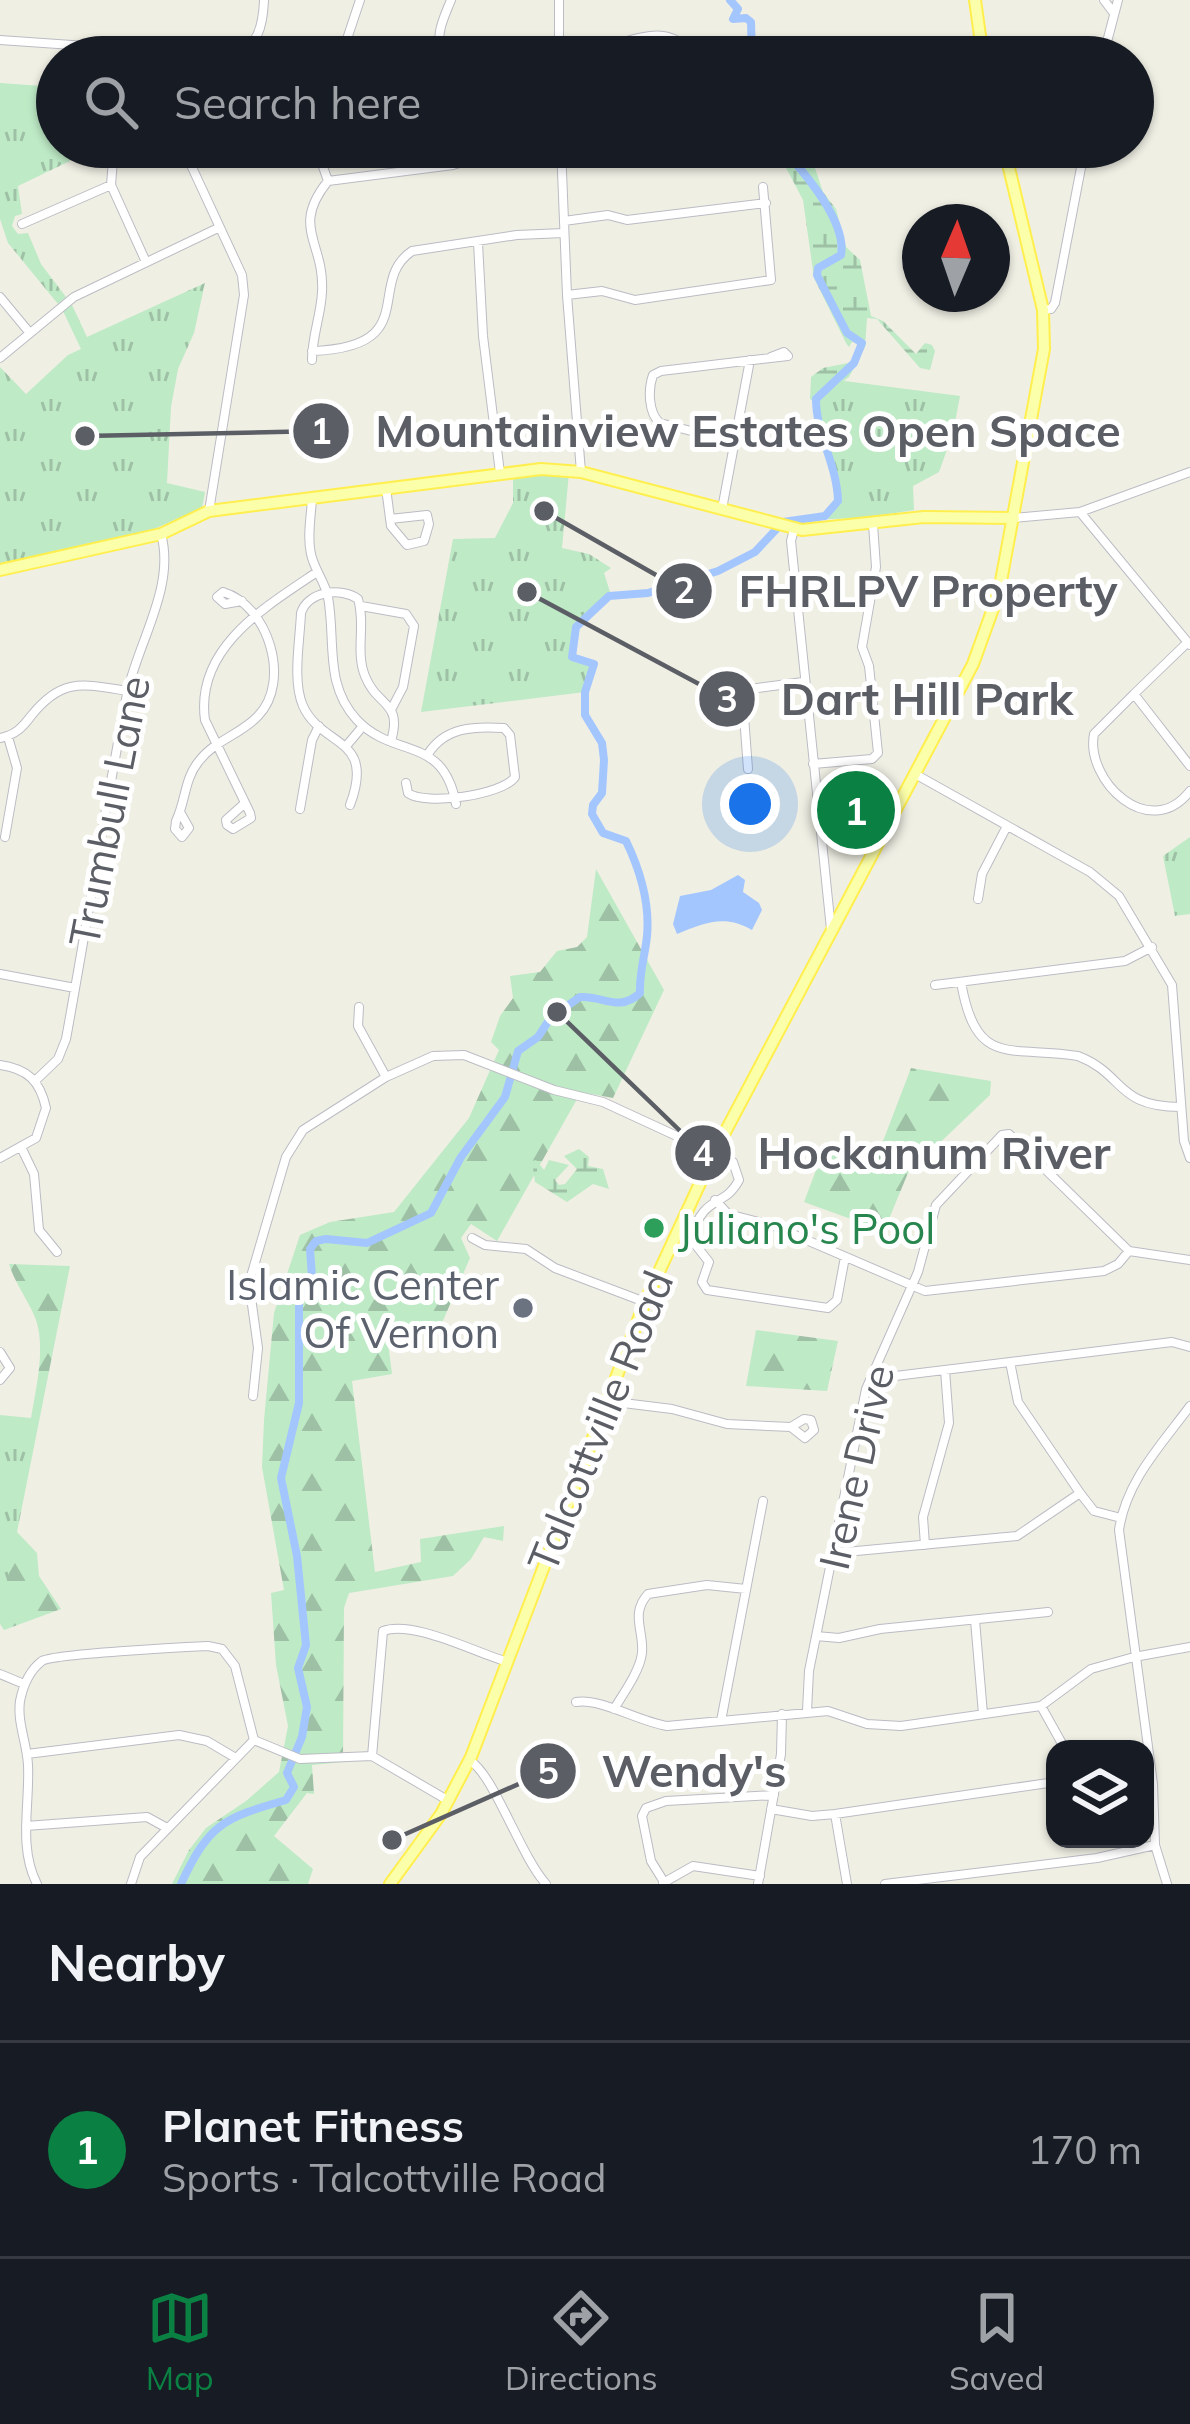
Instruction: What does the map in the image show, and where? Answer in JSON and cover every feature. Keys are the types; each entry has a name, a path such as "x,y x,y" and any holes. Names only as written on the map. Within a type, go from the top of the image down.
{"main road":[{"path":"975,0 980,36"},
{"name":"Talcottville Road","path":"390,1884 449,1801 470,1761 645,1302 714,1153 974,661 999,592 1042,365 1043,310 1009,168"},
{"path":"0,570 160,534 209,512 541,469 580,472 784,527 924,517 1014,518"}],"street":[{"path":"257,36 264,0"},
{"path":"348,36 360,0"},
{"path":"439,36 451,0"},
{"path":"559,0 559,36"},
{"path":"1104,0 1113,12"},
{"path":"1108,36 1118,0"},
{"path":"0,40 36,44"},
{"path":"112,168 111,185 146,262"},
{"path":"192,168 242,275 244,295 209,512"},
{"path":"323,168 328,181"},
{"path":"430,168 328,181 316,197 309,215 322,278 312,355 351,346 373,334 386,315 395,272 406,255 517,235 564,233"},
{"path":"562,168 580,472"},
{"path":"1043,310 1051,309 1055,302 1081,168"},
{"path":"22,224 111,185"},
{"path":"567,295 602,291 635,299 771,280 763,187"},
{"path":"564,221 608,215 627,220 766,203"},
{"path":"0,358 74,297 218,228"},
{"path":"478,243 483,336 500,473"},
{"path":"0,297 29,332"},
{"path":"734,442 660,423 654,418 650,383 661,371 772,357"},
{"path":"722,511 750,360"},
{"path":"1014,518 1080,512 1190,472"},
{"path":"386,488 390,519 392,532 411,547 424,542 427,515 390,519"},
{"path":"312,499 310,545 328,594 336,685 363,726 428,754 450,780 456,801"},
{"path":"1080,512 1189,644 1094,734 1093,751 1122,801 1137,809 1175,806 1190,791"},
{"path":"813,764 872,759 878,753 869,666 862,647 876,567 873,524"},
{"path":"784,527 791,541 831,931"},
{"name":"Trumbull Lane","path":"36,1080 63,1051 128,692 148,634 164,560 160,534"},
{"path":"245,803 215,743 203,704 207,677 233,635 317,572"},
{"path":"350,805 355,769 347,745 319,726 300,700 304,603 349,592 361,606 360,653 366,679 396,719 391,741"},
{"path":"180,812 188,777 215,743 258,716 270,691 269,640 242,601"},
{"path":"361,606 388,608 412,620 403,687 392,708"},
{"path":"748,769 742,690 803,682"},
{"path":"4,837 17,768 4,737 64,687 86,685 128,692"},
{"path":"1134,694 1190,766"},
{"path":"300,808 311,740 319,726"},
{"path":"347,745 363,726"},
{"path":"406,783 414,799 456,801 512,784 515,777 510,735 504,728 448,733 439,737 428,754"},
{"path":"916,774 1107,882 1168,974 1190,1159"},
{"path":"978,899 982,874 1007,826"},
{"path":"935,985 1125,961 1152,947"},
{"path":"0,974 75,988"},
{"path":"961,982 975,1030 995,1047 1078,1056 1138,1102 1181,1107"},
{"path":"358,1007 358,1026 386,1077"},
{"path":"253,1396 258,1348 249,1283 286,1157 303,1130 386,1077 433,1056 479,1058 554,1090 604,1102 733,1162 739,1180 698,1218 691,1239 709,1262 702,1282 707,1290 828,1308 837,1300 844,1257"},
{"path":"0,1065 25,1071 36,1080 46,1108 43,1125 22,1149 0,1158"},
{"name":"Irene Drive","path":"807,1711 809,1670 864,1398 911,1286 936,1205 1005,1133 1129,1251"},
{"path":"22,1149 34,1174 39,1230 57,1252"},
{"path":"715,1199 728,1214 774,1226 911,1286 937,1292 1104,1271 1129,1251 1190,1260"},
{"path":"472,1238 485,1245 526,1250 555,1268 645,1302"},
{"path":"873,1374 879,1378 1172,1342 1190,1347"},
{"path":"0,1352 10,1367 0,1380"},
{"path":"1010,1362 1018,1402 1080,1493 1094,1511 1121,1518"},
{"path":"925,1545 922,1517 949,1423 945,1370"},
{"path":"606,1400 672,1409 727,1424 791,1427"},
{"path":"1167,1884 1155,1845 1153,1784 1134,1657 1121,1518 1137,1478 1190,1406"},
{"path":"835,1553 1017,1536 1080,1493"},
{"path":"721,1720 764,1501"},
{"path":"614,1709 642,1652 637,1617 648,1594 707,1585 746,1588"},
{"path":"816,1636 839,1638 1048,1612"},
{"path":"975,1619 983,1714"},
{"path":"372,1756 383,1631 422,1633 506,1661"},
{"path":"576,1702 590,1700 643,1722 667,1726 828,1711 886,1726 1040,1706 1091,1669 1190,1647"},
{"path":"37,1884 28,1859 27,1754 19,1714 24,1684 40,1662 54,1655 222,1649 235,1666 254,1740"},
{"path":"0,1674 24,1684"},
{"path":"1040,1706 1060,1740"},
{"path":"773,1795 666,1801 646,1808 642,1816 651,1861 663,1883 694,1866 759,1880 781,1754 782,1714"},
{"path":"27,1754 178,1735 207,1741 234,1757"},
{"path":"254,1740 308,1760 372,1756 449,1801"},
{"path":"131,1884 140,1857 254,1740"},
{"path":"470,1761 485,1773 519,1846 546,1884"},
{"path":"771,1809 812,1816 835,1814 1046,1783"},
{"path":"835,1814 847,1884"},
{"path":"26,1826 136,1816 167,1828"},
{"path":"885,1884 1097,1858 1155,1845"}],"green space":[{"path":"0,83 36,86 36,168 55,168 18,186 22,214 15,216 12,226 18,234 28,233 41,264 66,297 58,304 8,243 0,219"},
{"path":"786,168 815,168 823,192 836,209 846,247 860,260 871,316 883,321 916,354 925,343 932,345 930,370 920,368 877,319 867,318 865,347 849,377 815,402 810,399 811,377 823,368 853,362 860,348 858,343 849,347 846,343 814,278 803,200"},
{"path":"205,283 194,333 178,369 167,483 205,492 202,508 154,529 0,564 0,367 26,394 81,349 63,311 72,305 87,337"},
{"path":"837,380 960,396 939,472 913,486 914,510 798,520 825,516 838,501 816,402"},
{"path":"569,473 562,548 589,554 611,568 604,573 611,595 575,630 572,658 595,665 585,692 421,712 453,539 495,538 513,503 513,476"},
{"path":"1190,837 1190,914 1175,916 1163,856"},
{"path":"596,869 664,990 613,1098 581,1092 497,1241 471,1224 461,1238 470,1258 442,1323 386,1327 392,1374 352,1381 375,1572 421,1562 420,1539 504,1526 503,1541 484,1537 453,1576 349,1593 344,1608 343,1762 312,1765 314,1794 307,1793 274,1836 313,1869 308,1884 172,1884 206,1828 279,1772 288,1726 276,1665 271,1593 284,1590 262,1467 274,1313 300,1235 330,1222 394,1212 469,1118 499,1050 491,1042 513,998 510,976 540,972 557,951 577,947 587,937"},
{"path":"911,1068 991,1081 990,1095 908,1173 884,1231 804,1202 827,1141 880,1149"},
{"path":"579,1149 589,1157 588,1166 603,1169 609,1189 593,1184 567,1202 535,1182 532,1161 544,1170 549,1160 569,1165 555,1180 565,1184 577,1169 564,1156"},
{"path":"9,1264 70,1266 17,1532 37,1553 39,1576 61,1609 4,1630 0,1624 0,1415 31,1418 40,1352 34,1315"},
{"path":"756,1330 838,1341 827,1391 746,1386"},
{"path":"0,1428 33,1444 0,1619"}],"water":[{"path":"738,875 745,880 743,892 762,910 752,930 723,921 677,934 673,924 680,896 711,890"}],"waterway":[{"path":"730,0 738,9 733,19 751,22 751,36"},
{"path":"181,1884 200,1848 220,1826 286,1800 294,1787 287,1773 302,1737 307,1707 298,1668 306,1645 297,1556 281,1478 299,1403 299,1301 312,1277 310,1249 316,1241 326,1239 367,1243 431,1213 461,1157 505,1097 518,1051 538,1037 551,1017 580,997 618,1003 640,993 648,924 645,899 626,841 603,833 592,814 602,793 604,760 602,743 585,715 585,692 594,664 572,657 576,627 609,596 648,593 718,571 755,552 783,522 825,516 838,501 816,399 854,363 862,343 847,333 817,275 818,268 841,255 841,242 831,212 799,168"}],"place":[{"name":"Mountainview Estates Open Space","path":"85,436"},
{"name":"FHRLPV Property","path":"544,511"},
{"name":"Dart Hill Park","path":"527,592"},
{"name":"Planet Fitness","path":"856,810"},
{"name":"Hockanum River","path":"557,1012"},
{"name":"Juliano's Pool","path":"654,1228"},
{"name":"Islamic Center Of Vernon","path":"523,1308"},
{"name":"Wendy's","path":"392,1840"}]}
